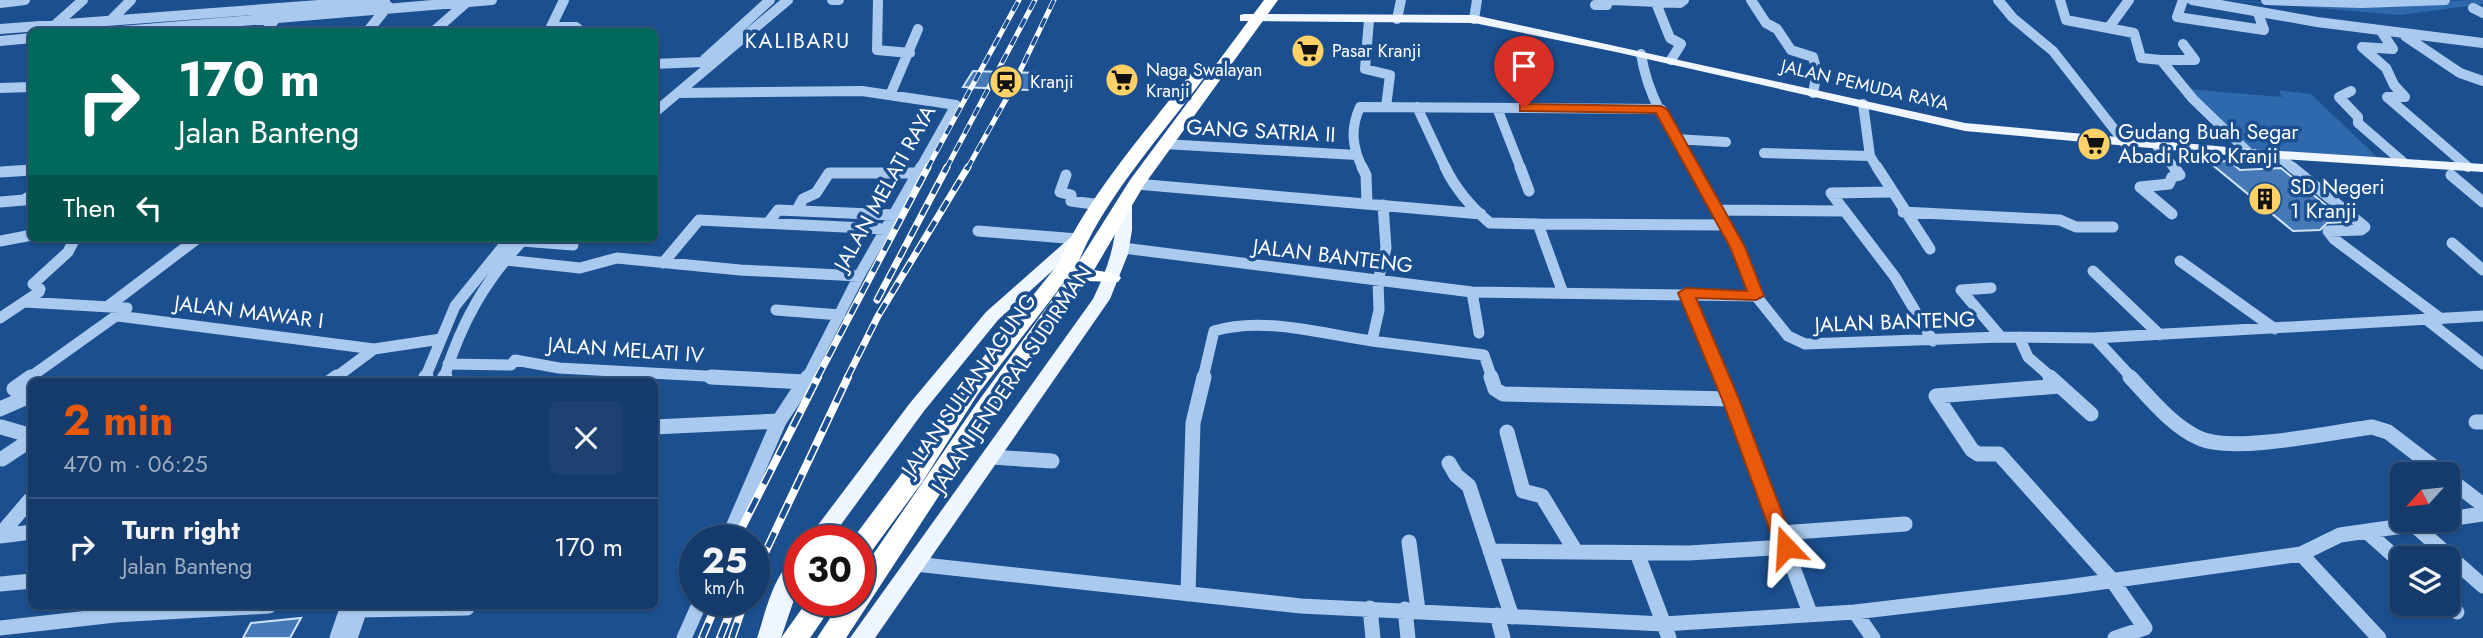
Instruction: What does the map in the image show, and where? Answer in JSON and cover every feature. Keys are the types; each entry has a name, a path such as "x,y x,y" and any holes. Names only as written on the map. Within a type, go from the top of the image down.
{"highway":[{"name":"JALAN JENDERAL SUDIRMAN","path":"1124,205 1250,18 1257,0"},
{"name":"JALAN JENDERAL SUDIRMAN","path":"1075,269 1078,239 1101,205 1250,18 1270,0"},
{"name":"JALAN SULTAN AGUNG","path":"875,527 977,399 1124,205"},
{"path":"1075,269 1111,278"},
{"name":"JALAN SULTAN AGUNG","path":"875,570 977,399"},
{"path":"779,635 803,616"},
{"name":"JALAN SULTAN AGUNG","path":"831,638 846,616"}],"main road":[{"name":"JALAN PEMUDA RAYA","path":"1250,18 1474,19 1671,60 1965,127 2157,146 2476,168"},
{"name":"JALAN JENDERAL SUDIRMAN","path":"865,635 1101,299 1123,248 1126,228 1124,205"},
{"name":"JALAN JENDERAL SUDIRMAN","path":"829,525 953,362 992,316 1078,239"},
{"path":"779,635 784,594"}],"street":[{"path":"0,3 25,0"},
{"path":"55,25 83,0"},
{"path":"110,21 131,0"},
{"path":"188,28 212,0"},
{"path":"0,29 201,13 492,0"},
{"path":"564,0 551,27 577,28"},
{"path":"832,0 839,0"},
{"path":"878,0 877,50 910,53"},
{"path":"1397,19 1401,0"},
{"path":"1474,19 1477,0"},
{"path":"1595,5 1607,5 1610,0 1682,2"},
{"path":"1751,0 1766,23 1777,29 1791,50 1807,53 1812,58 1818,74 1813,93"},
{"path":"1998,0 2013,18 2053,51 2125,143"},
{"path":"2060,0 2066,20 2110,26 2134,33 2141,58 2195,60 2183,44"},
{"path":"2110,26 2129,0"},
{"path":"2183,0 2177,17 2201,23 2264,30 2258,13"},
{"path":"2192,0 2258,13 2483,43"},
{"path":"2266,0 2443,0"},
{"path":"437,28 467,1"},
{"path":"658,110 757,19 769,1 785,2"},
{"path":"658,99 757,19 785,2"},
{"path":"188,28 389,3"},
{"path":"370,28 389,3"},
{"path":"1656,3 1670,38 1681,44 1671,60"},
{"path":"2478,7 2483,13"},
{"path":"268,28 277,17"},
{"path":"1369,20 1365,69 1390,75 1386,107"},
{"path":"891,93 918,29"},
{"path":"2381,31 2393,49 2362,47 2386,68 2394,85 2405,97 2387,97 2476,168"},
{"path":"2402,34 2460,73 2483,81"},
{"path":"0,41 28,38"},
{"path":"1641,54 1642,76 1738,247 1756,296"},
{"path":"2161,60 2193,99 2249,153"},
{"path":"658,64 702,62"},
{"path":"0,88 28,87"},
{"name":"JALAN MELATI RAYA","path":"678,93 852,91 891,93 956,105 859,276 805,382 779,421 734,525"},
{"path":"2350,91 2339,97 2358,117 2358,123 2403,162"},
{"path":"1863,104 1870,156 1890,192 1930,249"},
{"path":"1417,107 1456,191 1472,198 1481,215 1490,223 1725,225"},
{"path":"1367,204 1366,175 1356,155 1352,125 1359,108 1661,109"},
{"path":"1497,108 1529,191"},
{"path":"1675,139 1726,142"},
{"name":"GANG SATRIA II","path":"1164,144 1261,152 1356,155"},
{"path":"2157,146 2180,175 2172,177 2169,184 2140,187 2172,214"},
{"path":"1764,153 1870,156"},
{"path":"2276,155 2365,227 2361,230 2328,231 2334,239 2441,318"},
{"path":"0,172 28,170"},
{"path":"797,210 803,199 816,193 829,173 918,173"},
{"path":"1066,175 1060,191 1071,195 1071,201 1101,205"},
{"path":"2451,175 2483,202"},
{"path":"1136,184 1481,215"},
{"path":"1890,192 1832,192 1895,277 1933,341"},
{"path":"0,202 28,198"},
{"path":"1372,341 1379,310 1378,281 1386,248 1383,205"},
{"path":"1717,210 1844,211"},
{"path":"768,223 774,211 894,215"},
{"path":"1903,212 2060,220 2077,227 2113,227"},
{"path":"663,263 696,221 885,229"},
{"path":"1538,225 1563,293"},
{"path":"978,231 1078,239"},
{"path":"0,241 28,236"},
{"path":"1,316 39,292 40,289 33,284 68,252 73,242"},
{"path":"107,307 193,242"},
{"path":"426,378 455,306 516,242"},
{"path":"444,378 458,331 473,299 517,242"},
{"path":"546,242 573,245"},
{"path":"2452,243 2483,270"},
{"name":"JALAN BANTENG","path":"1123,248 1472,292 1756,296 1788,336 1805,344 2001,337 2095,338 2483,316"},
{"path":"505,260 576,268 617,258 859,276"},
{"path":"2180,261 2275,328"},
{"path":"2093,271 2160,335"},
{"path":"1991,288 1961,290 2001,337"},
{"path":"1472,292 1479,334"},
{"path":"1686,293 1731,399 1810,613"},
{"path":"25,302 127,308 31,378"},
{"path":"776,310 840,315"},
{"name":"JALAN MAWAR I","path":"118,316 374,349"},
{"path":"2427,320 2483,364"},
{"path":"1188,594 1193,423 1213,331 1223,327 1248,327 1485,356 1495,389 1503,394 1731,399"},
{"path":"2019,337 2028,357 2091,414"},
{"path":"2095,338 2163,409 2199,439 2241,442 2372,427 2388,432 2427,462"},
{"path":"335,378 374,349 441,339"},
{"name":"JALAN MELATI IV","path":"448,364 511,365 514,360 559,368 805,382"},
{"path":"28,380 15,389 28,394"},
{"path":"2060,386 1936,396 1972,450 1978,454 1999,454 2112,580 2145,628 2115,638"},
{"path":"0,409 28,397"},
{"path":"658,427 779,421"},
{"path":"1,427 28,437"},
{"path":"1507,432 1523,491 1542,496 1576,552"},
{"path":"2,458 28,441"},
{"path":"991,457 1052,461"},
{"path":"1449,463 1456,475 1469,486 1490,551 1504,616 1503,638"},
{"path":"2460,487 2483,505"},
{"path":"28,502 7,519 0,536 28,532"},
{"path":"2460,517 2483,514"},
{"path":"1490,551 1637,553 1783,540 1905,524"},
{"path":"915,564 1301,606 1504,616 1666,631 1810,613 1855,612 2301,554 2340,535 2390,528"},
{"path":"2367,532 2390,552"},
{"path":"2423,532 2483,586"},
{"path":"1408,638 1411,610 1409,542"},
{"path":"1637,553 1666,631"},
{"path":"2301,554 2379,638"},
{"path":"0,583 28,581"},
{"path":"1370,608 1373,638"},
{"path":"0,628 115,615 218,609"},
{"path":"337,638 355,609"},
{"path":"350,638 356,609"},
{"path":"1855,612 1873,638"},
{"path":"684,638 694,616"}],"shaded area":[{"path":"2226,0 2297,4 2483,0 2483,4 2400,15"},
{"path":"2188,89 2282,97 2279,90 2311,94 2379,159 2250,151"}],"building":[{"path":"973,71 1036,73 1029,90 963,87"},
{"path":"2229,161 2240,170 2281,168 2346,222 2327,223 2320,230 2293,231 2209,162"},
{"path":"301,618 290,638 243,638 251,623"}],"railway":[{"path":"927,169 1019,0"},
{"path":"946,169 1035,0"},
{"path":"967,169 1009,94 1054,0"},
{"path":"817,378 928,167"},
{"path":"877,300 947,167"},
{"path":"847,378 878,316 968,167"},
{"path":"743,525 818,377"},
{"path":"770,542 848,377"},
{"path":"702,638 711,616"},
{"path":"720,638 729,616"},
{"path":"732,638 740,616"}],"place":[{"name":"Pasar Kranji","path":"1308,51"},
{"name":"Naga Swalayan Kranji","path":"1122,80"},
{"name":"Kranji","path":"1006,82"},
{"name":"Gudang Buah Segar Abadi Ruko Kranji","path":"2094,144"},
{"name":"SD Negeri 1 Kranji","path":"2265,199"}],"district":[{"name":"KALIBARU","path":"798,41"}],"route":[{"path":"1524,108 1661,109 1685,157 1712,197 1738,247 1756,296 1686,293 1731,399 1786,547"}]}
